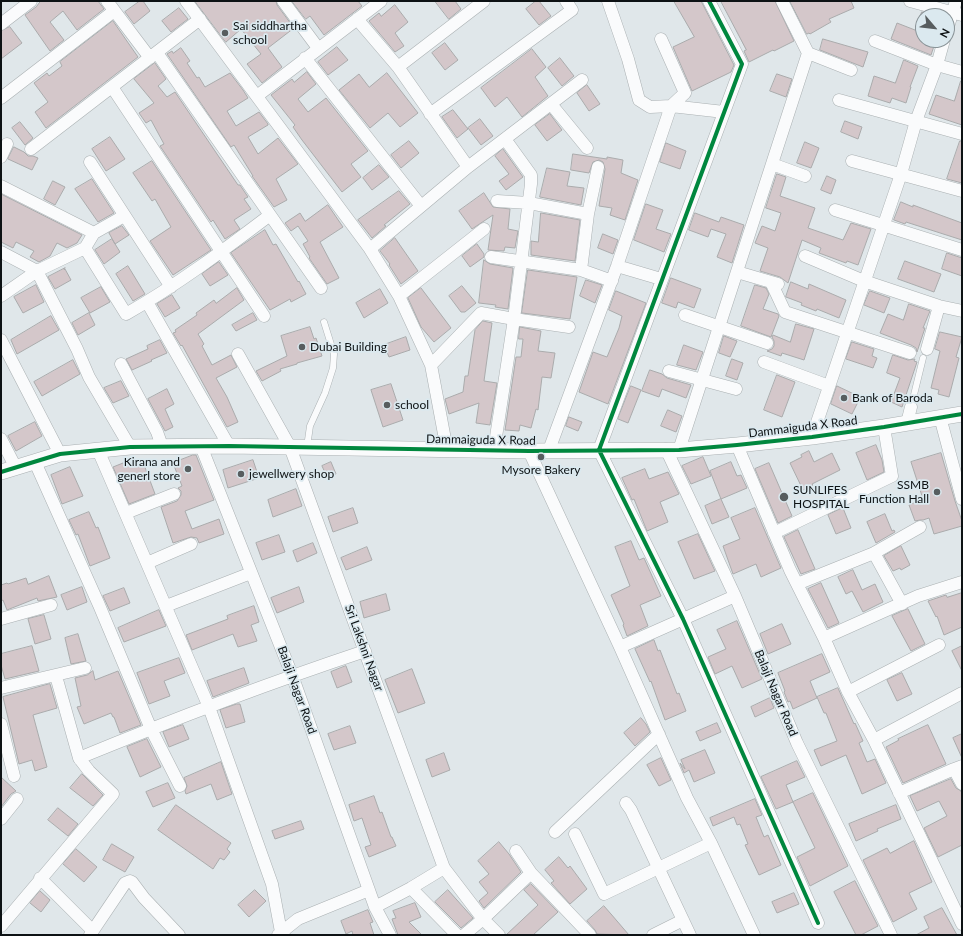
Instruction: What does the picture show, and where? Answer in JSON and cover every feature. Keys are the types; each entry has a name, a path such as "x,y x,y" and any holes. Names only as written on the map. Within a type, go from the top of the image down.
{"street":[{"path":"1,24 31,1"},
{"path":"107,1 114,11 154,55 321,288"},
{"path":"186,1 370,249 399,296 430,365 447,450"},
{"path":"283,1 318,48"},
{"path":"257,96 357,19 365,6 381,1"},
{"path":"398,67 484,1"},
{"path":"430,114 572,10 566,1"},
{"path":"608,1 628,59 639,100 650,107 670,106 724,112"},
{"path":"709,1 742,64 661,279 599,450 683,620 818,923"},
{"path":"782,1 808,53 851,70"},
{"path":"910,1 957,9"},
{"path":"1,98 114,11"},
{"path":"357,19 398,67 468,167"},
{"path":"31,150 200,20"},
{"path":"550,450 612,281 670,106 685,93 661,39"},
{"path":"875,41 937,65 962,72"},
{"path":"812,437 901,174 916,121 942,48"},
{"path":"673,449 702,380 808,53"},
{"path":"305,58 421,206"},
{"path":"370,249 468,167 582,80"},
{"path":"112,87 264,316"},
{"path":"839,100 962,134"},
{"path":"551,104 587,148"},
{"path":"494,450 514,319 531,184 530,175 504,139"},
{"path":"1,157 7,144"},
{"path":"852,161 962,191"},
{"path":"90,162 171,287"},
{"path":"772,164 805,176"},
{"path":"581,270 588,214 598,167"},
{"path":"1,186 94,233"},
{"path":"497,201 529,203 588,214"},
{"path":"835,210 962,250"},
{"path":"1,296 37,272 86,248 94,233 124,216"},
{"path":"86,248 126,314 171,287 270,216"},
{"path":"399,296 484,229"},
{"path":"1,252 37,272 89,377 130,447"},
{"path":"805,256 864,281 939,306 962,311"},
{"path":"491,257 581,270 612,281"},
{"path":"617,266 661,279"},
{"path":"737,272 775,283 785,312 847,331 910,353"},
{"path":"147,302 229,446"},
{"path":"925,353 939,306"},
{"path":"430,365 481,313 569,327"},
{"path":"685,315 767,343"},
{"path":"1,340 60,454"},
{"name":"Sri Lakshni Nagar","path":"238,354 290,447 444,868 483,919 499,935"},
{"path":"764,362 829,386"},
{"path":"121,364 157,432 162,446"},
{"path":"669,371 736,389"},
{"path":"907,423 911,407"},
{"name":"Dammaiguda X Road","path":"1,472 60,454 130,447 229,446 530,451 673,449 737,445 812,437 962,414"},
{"path":"940,417 962,499"},
{"path":"774,534 892,476 884,427"},
{"path":"1,439 16,468"},
{"path":"737,445 774,534 797,584 824,638 848,692 874,740 962,924"},
{"name":"Balaji Nagar Road","path":"201,446 292,675 375,907 390,935"},
{"name":"Balaji Nagar Road","path":"673,449 797,742 891,935"},
{"path":"98,450 209,707 272,884 281,934"},
{"path":"530,451 620,647 687,798 711,843 754,935"},
{"path":"35,462 99,605 151,729 180,786"},
{"path":"126,514 174,494"},
{"path":"797,584 874,553 920,528"},
{"path":"147,563 191,544"},
{"path":"874,553 902,604"},
{"path":"166,606 251,573"},
{"path":"824,638 918,596 962,582"},
{"path":"620,647 735,596"},
{"path":"1,619 50,605"},
{"path":"848,692 939,645"},
{"path":"79,758 292,675 365,651"},
{"path":"1,688 85,668"},
{"path":"1,926 40,878 113,794 89,771 79,758 56,676"},
{"path":"874,740 962,693"},
{"path":"1,724 14,776"},
{"path":"555,832 659,734"},
{"path":"899,793 958,768 962,784"},
{"path":"1,819 17,799"},
{"path":"626,803 631,810 690,935"},
{"path":"575,834 604,894 711,843"},
{"path":"516,851 531,873 590,935"},
{"path":"375,907 444,868"},
{"path":"464,935 531,873"},
{"path":"40,878 91,933 125,882 130,881 179,935"},
{"path":"411,888 457,935"},
{"path":"281,934 298,919 369,890"},
{"path":"653,935 683,920"}],"lane":[{"path":"307,447 310,426 325,393 333,368 334,354 324,322"},
{"path":"911,407 925,353"}],"building":[{"path":"41,1 98,1 104,9 77,30 63,11 50,22 64,40 50,51 25,15 36,7"},
{"path":"140,1 143,1 150,11 134,24 125,12"},
{"path":"195,1 276,1 277,5 294,28 268,48 282,67 262,83 247,64 261,54 241,29 226,42"},
{"path":"292,1 358,1 362,6 324,35 310,16 306,19"},
{"path":"435,1 455,1 461,9 449,19"},
{"path":"536,1 539,1 551,16 539,25 526,9"},
{"path":"674,1 701,1 734,65 731,72 692,91 673,47 694,37"},
{"path":"721,1 775,1 794,41 749,62 744,51 746,50"},
{"path":"790,1 851,1 854,8 829,19 831,22 810,34 807,34"},
{"path":"395,5 408,22 395,33 404,46 395,52 369,21 379,13 381,16"},
{"path":"179,8 188,19 171,32 162,21"},
{"path":"113,21 138,57 46,128 35,112 48,102 34,83 47,73 49,76 62,66 60,62"},
{"path":"897,23 915,30 915,48 933,48 931,55 891,39"},
{"path":"10,27 22,43 1,59 1,31"},
{"path":"823,39 868,52 863,67 820,50"},
{"path":"445,43 458,60 445,70 432,53"},
{"path":"337,47 348,60 328,75 318,62"},
{"path":"181,48 190,61 187,63 205,87 230,73 243,90 248,98 227,111 236,126 259,112 268,124 248,137 258,154 278,138 298,164 276,179 287,200 274,207 252,176 234,145 231,147 167,54 172,51 173,53"},
{"path":"532,49 546,67 535,77 548,96 522,117 507,97 495,107 481,88"},
{"path":"560,58 574,76 562,86 548,68"},
{"path":"904,60 918,66 906,103 892,98 890,103 868,96 874,76 895,83"},
{"path":"155,63 166,79 158,86 167,97 175,92 238,185 240,185 248,197 244,199 251,209 234,220 240,229 225,239 213,220 211,222 160,146 164,144 151,120 146,123 139,113 154,103 134,79"},
{"path":"307,72 316,84 298,99 308,112 326,98 368,151 351,164 361,177 342,192 302,140 293,127 295,125 271,95 292,79 294,82"},
{"path":"387,73 418,113 400,127 388,113 370,128 339,90 359,74 369,87"},
{"path":"777,74 792,79 786,97 770,91"},
{"path":"961,81 962,125 929,114 936,95 954,101"},
{"path":"587,85 600,104 589,111 577,93"},
{"path":"453,110 468,129 457,138 442,117"},
{"path":"550,114 562,130 547,141 535,125"},
{"path":"480,119 493,136 481,145 468,128"},
{"path":"845,121 862,127 858,139 841,132"},
{"path":"20,122 33,138 25,145 12,128"},
{"path":"110,137 125,159 106,171 92,149"},
{"path":"409,141 419,153 401,168 391,155"},
{"path":"960,141 962,141 962,183 947,179"},
{"path":"805,142 819,148 811,168 797,163"},
{"path":"666,143 686,151 680,169 660,162"},
{"path":"14,147 24,152 28,156 38,158 32,170 8,159"},
{"path":"503,149 523,177 506,190 499,181 509,174 495,156"},
{"path":"573,154 623,160 621,173 638,180 625,220 610,215 612,208 599,206 605,169 603,162 599,160 593,162 589,173 571,170"},
{"path":"152,161 211,250 173,275 150,241 171,227 155,199 152,201 133,173"},
{"path":"379,165 389,177 372,190 363,178"},
{"path":"547,168 570,172 567,186 584,188 581,205 540,197"},
{"path":"777,174 786,177 780,196 815,208 808,228 843,240 851,223 871,229 858,265 847,261 846,263 819,253 821,248 802,240 788,283 780,277 760,271 768,248 755,243 762,226 775,231 781,213 766,208"},
{"path":"827,176 836,180 831,194 821,190"},
{"path":"92,179 114,213 98,222 75,189"},
{"path":"53,181 65,187 55,205 44,199"},
{"path":"399,191 410,204 384,225 386,226 372,238 358,220"},
{"path":"484,193 493,207 510,209 508,229 518,231 515,248 505,247 504,251 488,250 493,215 472,229 459,211"},
{"path":"1,194 82,235 77,243 67,248 57,243 50,256 39,262 30,257 34,251 16,242 13,248 1,242"},
{"path":"901,202 962,223 962,240 906,222 905,224 894,220"},
{"path":"646,204 663,210 656,229 671,234 664,252 634,240"},
{"path":"328,205 343,227 320,242 339,278 327,284 309,258 310,257 303,244 308,241 298,226 291,231 285,223 300,213 305,221"},
{"path":"541,213 580,220 575,261 531,255 531,241 538,242"},
{"path":"695,213 719,222 721,217 744,225 732,263 717,257 726,234 711,229 708,237 689,230"},
{"path":"122,226 129,235 115,244 109,233"},
{"path":"265,230 273,245 276,244 306,294 291,302 290,299 270,310 231,253"},
{"path":"603,234 618,240 613,254 598,248"},
{"path":"395,238 418,271 401,284 389,265 390,264 380,251"},
{"path":"112,239 120,252 104,264 95,250"},
{"path":"477,244 484,254 484,257 470,267 462,256"},
{"path":"947,253 962,258 962,276 942,269"},
{"path":"484,260 490,264 513,268 508,309 495,307 496,305 479,303"},
{"path":"905,261 941,274 934,292 898,279"},
{"path":"219,262 228,275 210,286 202,274"},
{"path":"128,266 145,294 133,301 116,274"},
{"path":"65,268 64,270 65,269 71,280 55,289 48,277"},
{"path":"528,270 577,277 570,319 522,313"},
{"path":"671,278 701,289 694,308 678,302 676,308 662,303"},
{"path":"586,280 602,285 595,303 580,296"},
{"path":"791,282 808,289 809,284 846,300 839,318 817,309 816,311 801,305 802,303 786,297"},
{"path":"36,285 44,302 23,313 14,297"},
{"path":"755,285 766,288 769,294 763,309 778,314 779,316 771,337 741,326"},
{"path":"462,286 476,303 465,312 461,312 449,296"},
{"path":"101,287 110,302 90,313 81,298"},
{"path":"237,288 244,300 198,334 204,344 202,346 212,365 231,355 237,367 216,378 227,397 238,422 227,427 182,345 181,346 173,333 214,300 216,303"},
{"path":"421,288 451,328 434,342 421,327 408,298"},
{"path":"380,289 388,303 364,318 356,303"},
{"path":"616,291 646,303 608,404 579,392 593,352 607,357 619,328 622,316 609,310"},
{"path":"870,291 890,298 884,313 864,305"},
{"path":"172,295 180,308 165,317 157,304"},
{"path":"909,304 930,311 923,328 925,328 917,352 916,348 911,345 880,333 888,314 903,320"},
{"path":"89,313 95,325 78,335 72,323"},
{"path":"253,313 257,320 236,331 232,325"},
{"path":"51,316 59,330 17,354 11,340"},
{"path":"483,321 492,323 484,381 497,383 490,425 476,423 479,403 449,414 445,399 463,392 465,376 468,376 475,330"},
{"path":"796,324 814,329 804,360 782,353 781,356 767,351 772,349 774,346 773,335 790,342"},
{"name":"Dubai Building","path":"310,327 314,339 316,338 322,356 280,369 281,371 262,381 256,371 287,356 281,336"},
{"path":"520,327 541,331 538,351 555,353 551,378 542,377 538,410 536,409 531,428 520,425 519,431 505,430 516,357 521,357 523,339 519,339"},
{"path":"940,332 962,337 956,357 959,358 949,397 938,394 939,390 931,388 940,351 935,349"},
{"path":"724,336 737,341 730,357 719,353"},
{"path":"406,337 410,350 389,357 384,345"},
{"path":"160,340 167,353 132,370 126,359 148,349 147,346"},
{"path":"852,342 874,349 872,356 877,358 873,368 846,359"},
{"path":"684,345 703,352 696,370 677,365"},
{"path":"893,355 908,360 915,359 914,361 917,362 902,407 891,402 900,378 887,373"},
{"path":"732,359 743,363 737,380 726,376"},
{"path":"73,360 80,374 42,396 34,382"},
{"path":"650,370 662,374 667,378 691,385 686,398 662,389 659,397 642,391"},
{"path":"777,375 795,382 782,417 764,410"},
{"path":"121,381 129,396 113,403 104,388"},
{"name":"school","path":"391,384 403,420 383,427 371,390"},
{"path":"631,386 641,390 628,423 618,419"},
{"name":"Bank of Baroda","path":"837,386 856,395 858,402 852,414 831,404"},
{"path":"167,389 174,404 165,409 173,427 165,431 148,399"},
{"path":"668,410 682,416 676,432 661,426"},
{"path":"569,417 582,422 578,431 566,426"},
{"path":"35,422 42,436 16,451 8,436"},
{"path":"876,445 882,460 884,472 867,480 856,453"},
{"path":"809,451 814,462 832,453 840,470 803,490 790,463 802,457 801,455"},
{"name":"SSMB Function Hall","path":"941,453 962,521 962,526 934,534 929,518 915,521 909,505 923,499 911,462"},
{"path":"196,455 214,500 185,511 192,529 219,519 224,534 199,543 197,538 191,537 173,543 161,507 177,501 181,495 181,491 178,488 182,486 173,463"},
{"path":"703,457 711,476 691,484 682,466"},
{"name":"jewellwery shop","path":"253,460 259,478 228,488 223,470"},
{"path":"132,462 134,466 143,462 155,494 129,504 113,467 123,463 125,466"},
{"path":"331,462 336,474 327,477 322,466"},
{"path":"731,462 737,476 741,475 747,488 721,499 710,471"},
{"path":"769,463 792,516 778,523 755,469"},
{"path":"70,467 83,496 62,504 51,475"},
{"path":"645,469 649,479 668,472 679,494 660,502 668,522 647,531 634,499 632,500 622,478"},
{"path":"296,489 302,506 273,517 268,500"},
{"path":"721,499 729,517 712,524 705,506"},
{"path":"353,508 358,523 333,532 328,517"},
{"path":"755,508 781,568 761,577 756,564 733,574 723,546 740,539 731,518"},
{"path":"843,508 851,528 836,534 828,515"},
{"path":"89,512 96,528 98,527 110,558 90,566 78,534 76,535 69,520"},
{"path":"885,514 892,531 894,530 895,532 876,543 867,522"},
{"path":"798,530 815,569 801,574 784,537"},
{"path":"698,534 715,571 694,579 678,542"},
{"path":"279,535 285,552 262,560 256,543"},
{"path":"631,541 639,560 644,558 661,596 640,605 648,626 627,636 623,625 624,624 611,595 630,586 615,547"},
{"path":"313,543 317,553 297,562 293,551"},
{"path":"901,546 910,565 901,570 900,568 893,571 884,556"},
{"path":"367,547 372,560 346,570 341,558"},
{"path":"853,570 862,590 875,584 883,602 863,612 852,591 846,594 838,577"},
{"path":"49,576 57,597 38,601 37,598 7,610 3,600 1,601 1,585 26,578 28,584"},
{"path":"821,583 839,623 828,628 808,589"},
{"path":"82,587 87,602 67,610 61,595"},
{"path":"299,587 304,602 277,613 271,598"},
{"path":"124,588 130,603 110,611 103,596"},
{"path":"962,593 962,627 944,635 937,616 936,617 928,601 946,595 947,597"},
{"path":"386,594 390,610 364,618 360,602"},
{"path":"254,606 259,622 251,625 257,641 238,647 233,634 192,650 186,635 228,619 227,616"},
{"path":"908,609 925,644 911,651 892,616"},
{"path":"159,610 166,626 124,642 118,628"},
{"path":"44,615 51,639 35,644 28,619"},
{"path":"737,621 762,679 742,688 732,666 715,674 708,657 726,649 717,630"},
{"path":"782,624 791,644 768,654 760,634"},
{"path":"78,634 86,661 71,664 65,638"},
{"path":"654,640 658,651 660,650 677,694 679,693 686,711 665,720 651,681 650,682 635,649"},
{"path":"32,646 39,671 5,679 1,665 1,654"},
{"path":"962,646 962,671 952,651"},
{"path":"822,654 830,672 810,681 817,698 793,709 790,701 788,702 778,673"},
{"path":"179,658 185,673 164,681 170,696 149,704 137,673"},
{"path":"346,666 352,682 337,688 331,672"},
{"path":"244,668 249,683 213,697 207,681"},
{"path":"412,669 425,703 398,713 385,680"},
{"path":"93,671 95,680 118,671 141,725 120,733 111,713 84,724 77,707 81,706 75,678 87,675"},
{"path":"902,673 912,694 897,701 887,680"},
{"path":"50,684 57,708 33,715 47,767 35,771 32,760 19,764 3,697"},
{"path":"838,688 863,741 859,743 867,762 875,759 886,783 862,794 846,755 821,766 814,750 837,741 826,713 824,713 817,697"},
{"path":"770,698 774,708 755,717 751,707"},
{"path":"240,704 245,722 226,728 220,710"},
{"path":"641,718 650,732 635,746 624,733"},
{"path":"717,723 721,732 700,741 696,732"},
{"path":"183,725 189,739 169,747 163,732"},
{"path":"928,725 946,764 903,783 886,747 899,740 898,739"},
{"path":"350,726 356,743 334,750 328,734"},
{"path":"962,734 962,758 953,738"},
{"path":"147,739 161,767 140,777 127,747"},
{"path":"705,750 715,773 694,782 689,770 684,773 680,763 685,769 681,760"},
{"path":"444,753 450,770 432,777 426,760"},
{"path":"661,758 671,780 659,786 647,765"},
{"path":"797,761 805,777 786,785 793,802 776,809 761,777"},
{"path":"221,762 232,794 217,800 211,784 186,794 185,791 187,786 184,778"},
{"path":"82,774 103,795 93,806 70,788"},
{"path":"1,777 16,791 11,794 1,807"},
{"path":"951,779 956,788 961,791 962,794 962,845 938,857 924,828 947,816 939,801 917,811 910,796"},
{"path":"168,783 175,798 153,807 146,792"},
{"path":"813,793 848,866 810,886 797,857 815,848 793,802"},
{"path":"374,796 380,813 382,812 396,846 369,857 365,847 371,845 362,818 354,821 349,805"},
{"path":"755,799 762,815 756,817 764,837 768,835 781,865 759,875 745,845 748,844 740,824 737,825 734,817 713,826 710,818"},
{"path":"176,805 231,843 227,849 230,852 224,860 220,858 213,869 158,830"},
{"path":"896,805 901,819 877,829 878,831 856,841 849,824"},
{"path":"58,808 78,824 68,836 48,820"},
{"path":"301,821 304,829 275,839 272,831"},
{"path":"914,841 932,882 909,893 917,909 893,922 863,860 887,848 890,853"},
{"path":"499,842 521,872 484,908 479,901 488,893 479,882 489,874 478,861"},
{"path":"112,844 134,857 125,872 103,860"},
{"path":"76,849 97,867 84,882 63,864"},
{"path":"559,857 568,868 570,866 587,889 570,904 551,883 554,881 545,870"},
{"path":"855,881 878,926 861,935 856,935 834,892"},
{"path":"531,884 558,912 533,935 506,935 538,905 524,890"},
{"path":"255,890 266,901 249,917 238,905"},
{"path":"448,890 473,918 461,928 435,902"},
{"path":"40,891 50,900 41,912 30,903"},
{"path":"794,893 799,904 777,913 772,902"},
{"path":"415,903 421,917 409,922 422,935 398,935 392,919 396,918 393,911"},
{"path":"604,906 629,935 597,934 587,921"},
{"path":"942,908 957,935 916,935 929,928 924,917"},
{"path":"368,910 373,922 370,923 374,935 353,935 352,931 346,934 341,921"}],"cycle path":[{"path":"709,1 742,64 599,450 683,619 818,923"},
{"path":"1,472 60,454 130,447 229,446 529,451 679,450 812,437 962,414"}],"place":[{"name":"Sai siddhartha school","path":"225,33"},
{"name":"Dubai Building","path":"302,347"},
{"name":"Bank of Baroda","path":"844,398"},
{"name":"school","path":"387,405"},
{"name":"Mysore Bakery","path":"541,457"},
{"name":"Kirana and generl store","path":"188,469"},
{"name":"jewellwery shop","path":"241,474"},
{"name":"SSMB Function Hall","path":"937,492"},
{"name":"SUNLIFES HOSPITAL","path":"784,497"}]}
